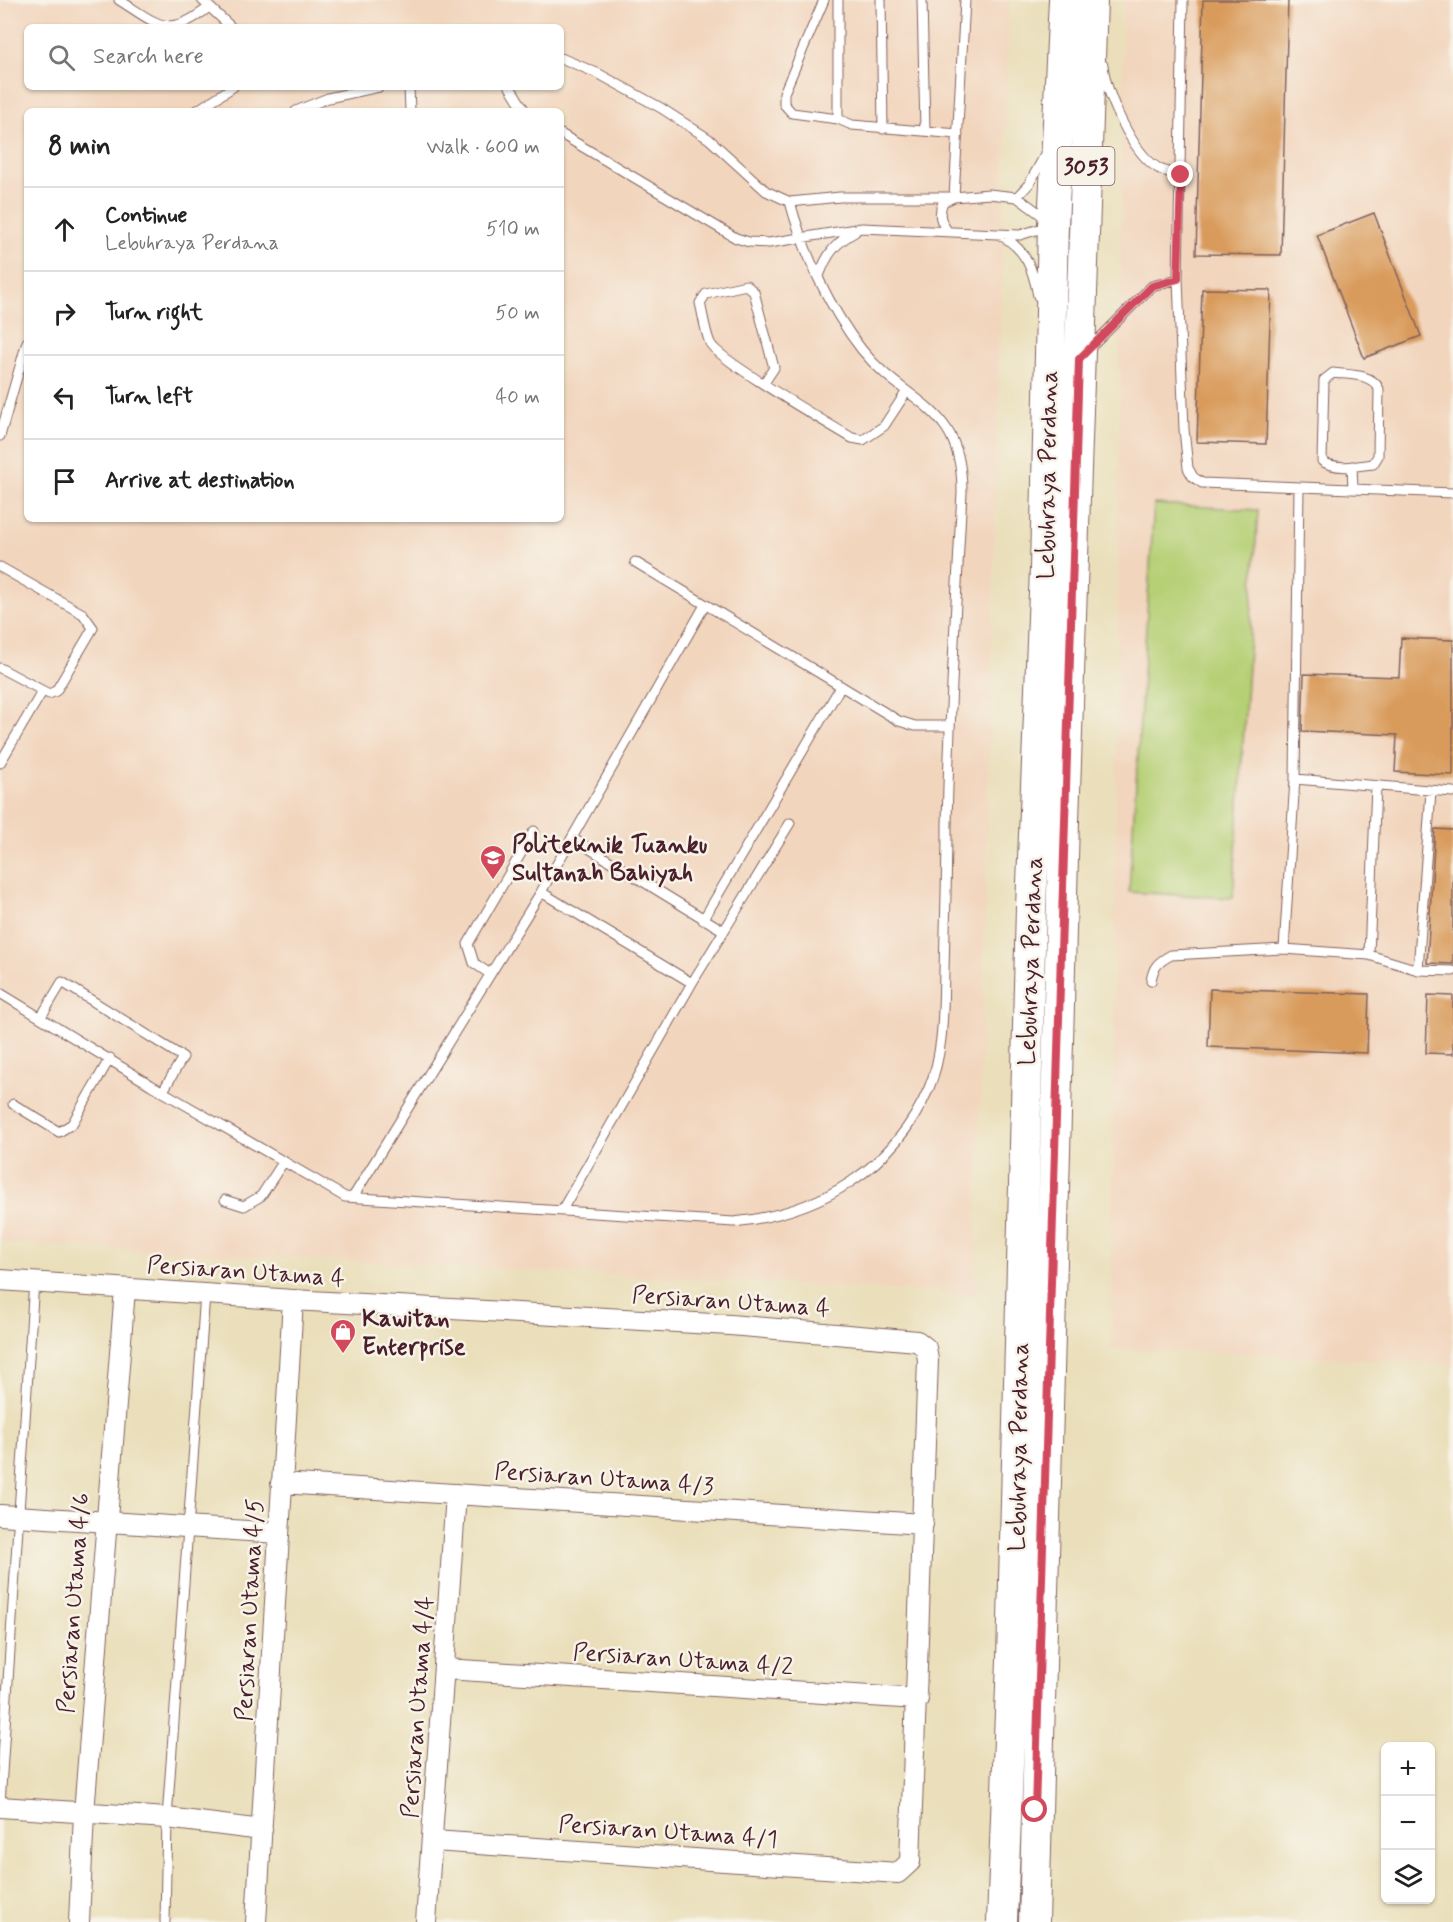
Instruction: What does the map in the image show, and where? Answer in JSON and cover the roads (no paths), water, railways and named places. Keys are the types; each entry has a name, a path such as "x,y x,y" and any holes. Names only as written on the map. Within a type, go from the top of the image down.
{"main road":[{"name":"Lebuhraya Perdana","path":"1002,1922 1012,1660 1031,907 1045,569 1053,225 1064,0"},
{"name":"Lebuhraya Perdana","path":"1034,1922 1063,857 1091,0"},
{"path":"1079,345 1066,260 1053,225 1069,169 1075,49 1091,0"}],"street":[{"name":"Persiaran Utama 4","path":"0,1280 293,1300 730,1325 917,1341 926,1348 928,1360 918,1699 910,1862 898,1873"},
{"name":"Persiaran Utama 4/6","path":"79,1922 84,1813 105,1521 125,1289"},
{"name":"Persiaran Utama 4/5","path":"256,1922 293,1300"},
{"name":"Persiaran Utama 4/3","path":"281,1483 923,1524"},
{"name":"Persiaran Utama 4/4","path":"426,1922 434,1841 456,1494"},
{"path":"10,1516 279,1533"},
{"name":"Persiaran Utama 4/2","path":"445,1669 918,1699"},
{"path":"0,1806 167,1818 262,1830"},
{"name":"Persiaran Utama 4/1","path":"434,1841 898,1873"},
{"path":"995,1922 1002,1889"}],"lane":[{"path":"118,0 161,24"},
{"path":"824,0 784,93 784,104 792,113 838,119 852,125 883,129 958,134"},
{"path":"838,0 838,119"},
{"path":"881,0 883,129"},
{"path":"922,0 925,130"},
{"path":"954,197 965,0"},
{"path":"1091,0 1100,45"},
{"path":"1183,0 1178,279 1184,429 1188,468 1193,477 1202,483 1453,493"},
{"path":"183,24 190,22 206,3 228,24"},
{"path":"1102,57 1105,80 1127,130 1158,168 1181,175"},
{"path":"564,59 599,74 662,108 709,139 766,191 790,202 840,196 954,197 989,194 1017,196 1053,225"},
{"path":"201,108 228,90"},
{"path":"312,108 328,98 365,90"},
{"path":"409,90 410,108"},
{"path":"512,90 523,108"},
{"path":"1017,196 1041,166 1059,114"},
{"path":"564,136 736,238 749,242 769,243 862,228 1020,235 1053,225"},
{"path":"948,232 941,223 939,211 944,202 954,197"},
{"path":"0,993 345,1197 734,1222 789,1212 844,1189 894,1146 920,1107 930,1087 938,1058 943,995 949,726 962,469 951,431 928,405 907,391 862,350 843,322 800,238 790,202"},
{"path":"819,276 827,255 838,242 862,228"},
{"path":"997,234 1013,242 1025,254 1034,275 1049,352"},
{"path":"1079,345 1152,286 1178,279"},
{"path":"764,383 774,368 754,292 746,285 706,294 700,303 710,344 720,354 764,383 852,438 863,440 884,426 907,391"},
{"path":"0,436 24,352"},
{"path":"1333,373 1371,378 1379,389 1376,462 1352,466 1326,464 1321,456 1324,380 1333,373"},
{"path":"1352,466 1353,489"},
{"path":"1284,949 1295,779 1299,487"},
{"path":"634,562 899,721 915,726 949,726"},
{"path":"0,567 83,614 93,628 56,691 49,694 42,692 0,668"},
{"path":"353,1197 541,892 705,605"},
{"path":"703,920 841,686"},
{"path":"0,763 42,692"},
{"path":"1295,779 1453,792"},
{"path":"1370,955 1376,786"},
{"path":"1418,970 1431,790"},
{"path":"562,1210 692,983 790,823"},
{"path":"490,974 474,963 468,944 534,831"},
{"path":"572,838 724,931"},
{"path":"541,892 692,983"},
{"path":"1150,981 1153,969 1160,961 1171,955 1284,949 1370,955 1418,970 1453,971"},
{"path":"41,1017 62,982 183,1057 163,1091"},
{"path":"13,1104 59,1132 66,1129 72,1124 110,1058"},
{"path":"225,1200 244,1206 261,1196 284,1161"},
{"path":"0,1806 10,1516 34,1281"},
{"path":"165,1922 167,1818 205,1294"}],"place":[{"name":"Politeknik Tuanku Sultanah Bahiyah","path":"493,881"},
{"name":"Kawitan Enterprise","path":"343,1355"}]}
